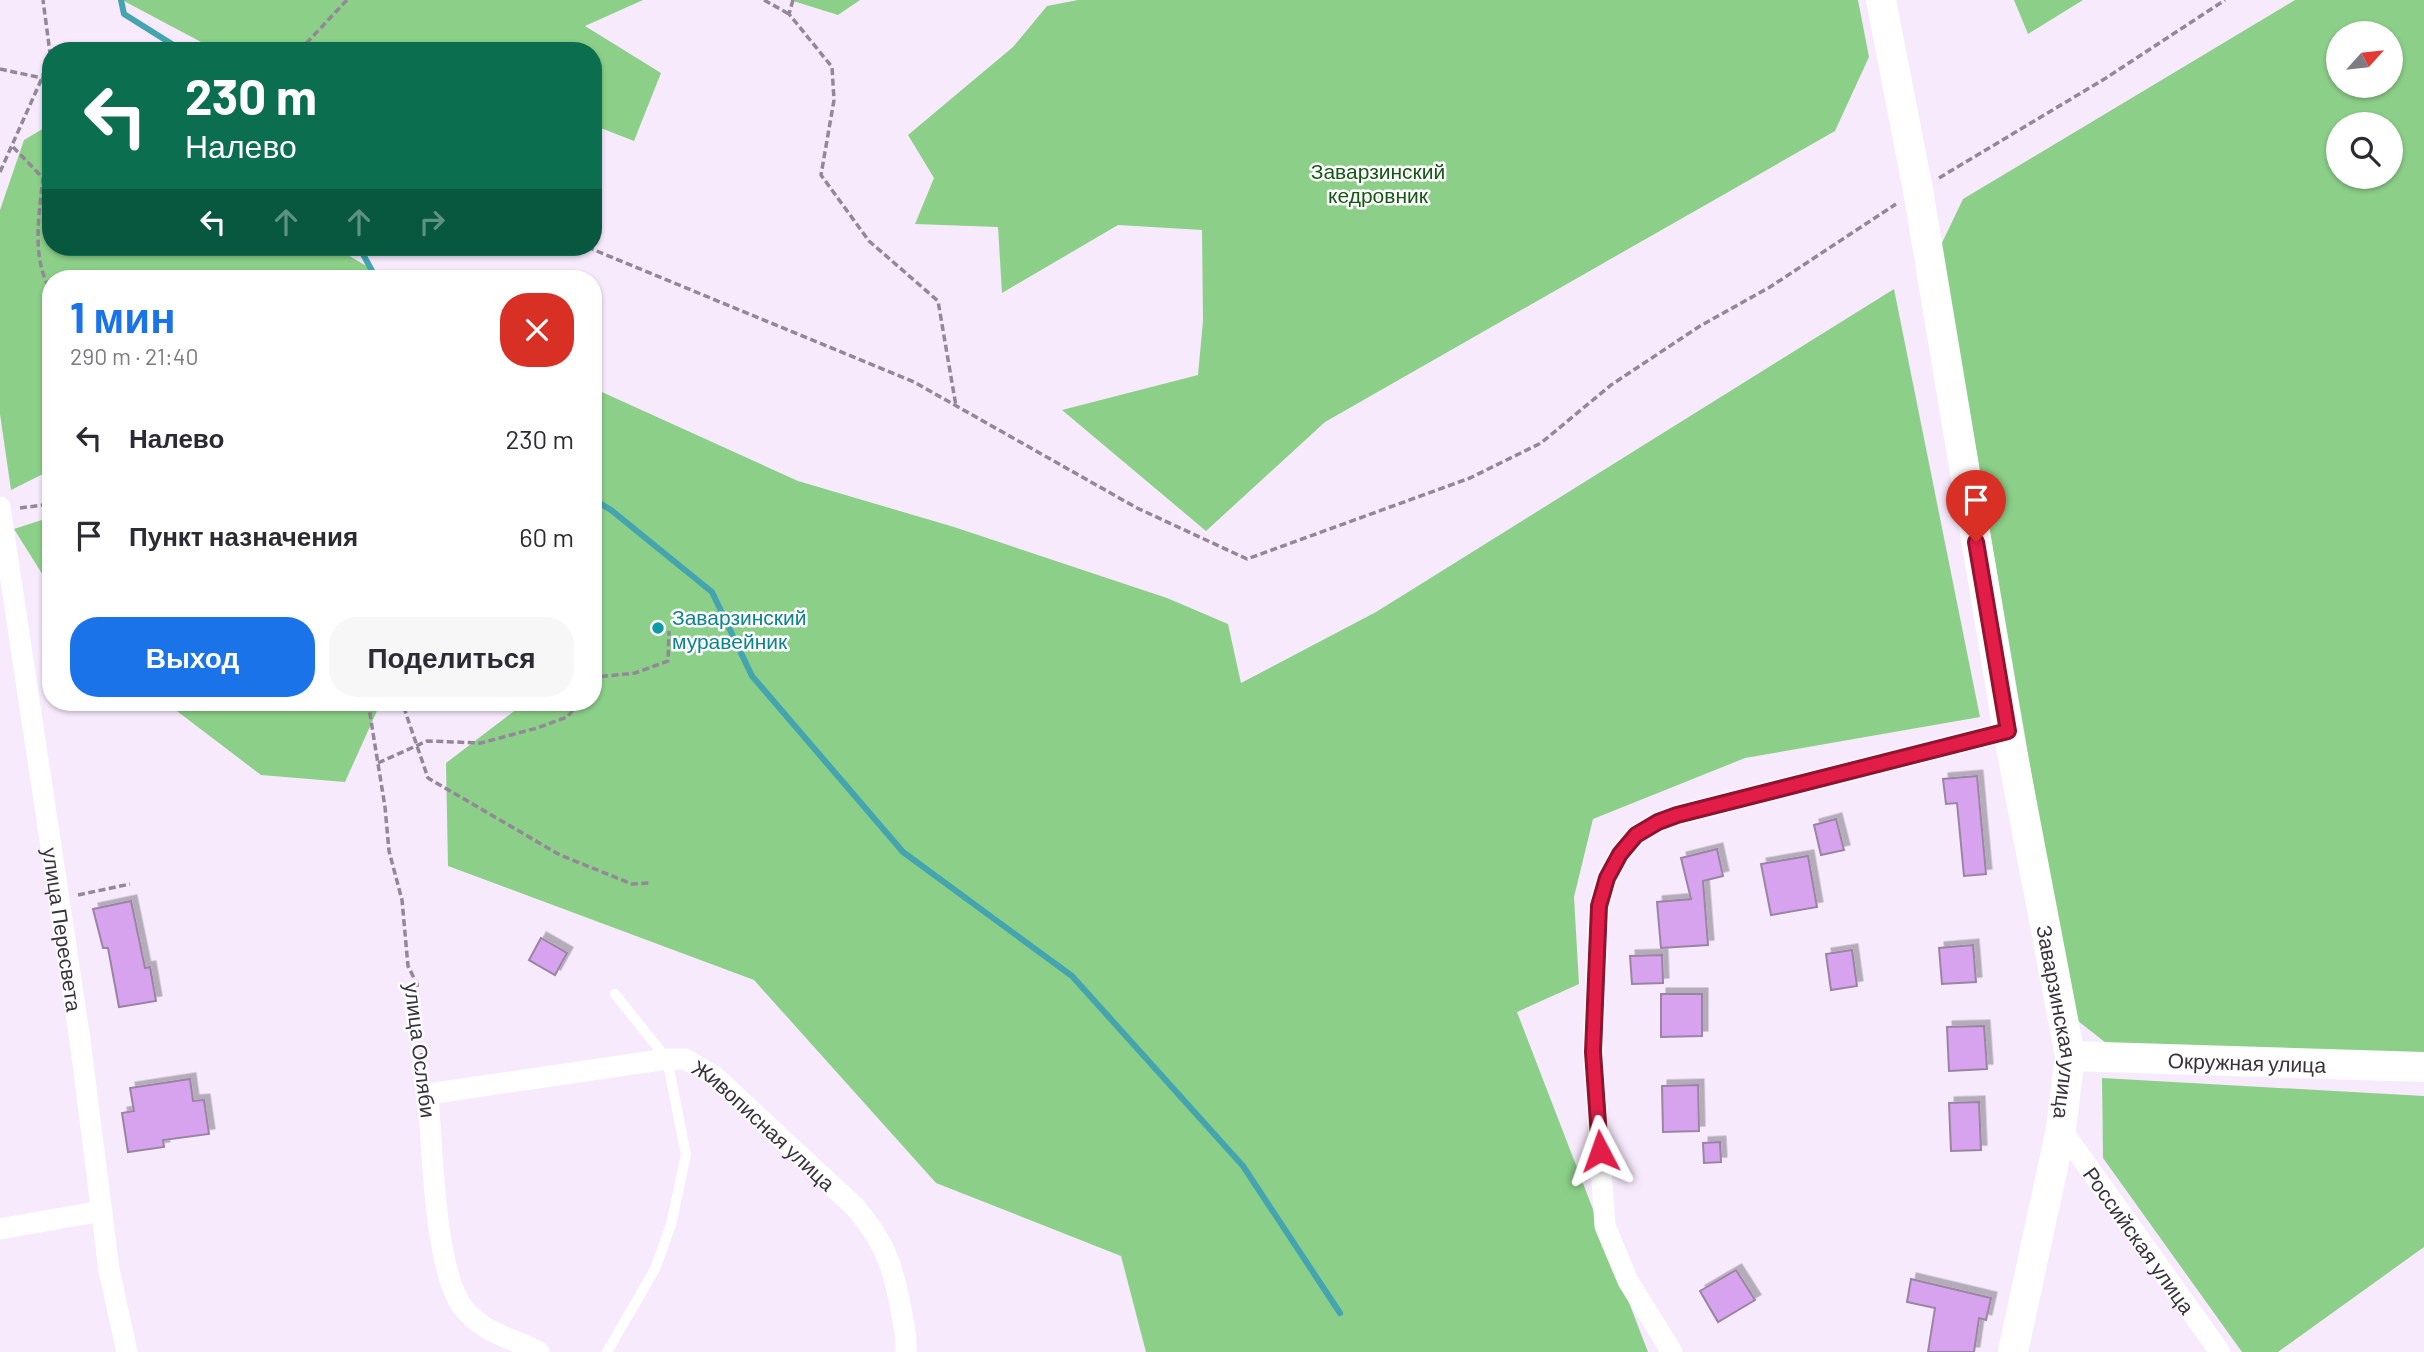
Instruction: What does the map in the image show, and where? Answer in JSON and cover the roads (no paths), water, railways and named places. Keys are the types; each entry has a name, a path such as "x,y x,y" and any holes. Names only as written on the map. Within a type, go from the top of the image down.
{"street":[{"name":"Заварзинская улица","path":"1881,0 1918,190 2008,731 2070,1056 2062,1129 2013,1352"},
{"name":"улица Пересвета","path":"0,509 59,899 109,1270 127,1352"},
{"path":"1672,1352 1628,1281 1605,1226 1593,1052 1599,906 1607,878 1620,854 1636,835 1677,815 2008,731"},
{"name":"Окружная улица","path":"2070,1056 2424,1067"},
{"name":"Живописная улица","path":"428,1094 667,1059 685,1059 713,1075 855,1207 875,1230 893,1269 907,1339 906,1352"},
{"name":"улица Осляби","path":"428,1094 440,1241 455,1295 466,1310 486,1328 500,1337 540,1352"},
{"name":"Российская улица","path":"2062,1129 2220,1352"},
{"path":"0,1229 102,1211"}],"lane":[{"path":"607,1352 655,1269 671,1226 686,1155 667,1059 615,994"}],"waterway":[{"path":"121,0 124,14 169,42"},
{"path":"364,256 372,270"},
{"path":"602,504 712,592 752,676 903,852 1072,976 1243,1166 1340,1313"}],"place":[{"name":"Заварзинский муравейник","path":"658,628"}],"park label":[{"name":"Заварзинский кедровник","path":"1378,182"}]}
